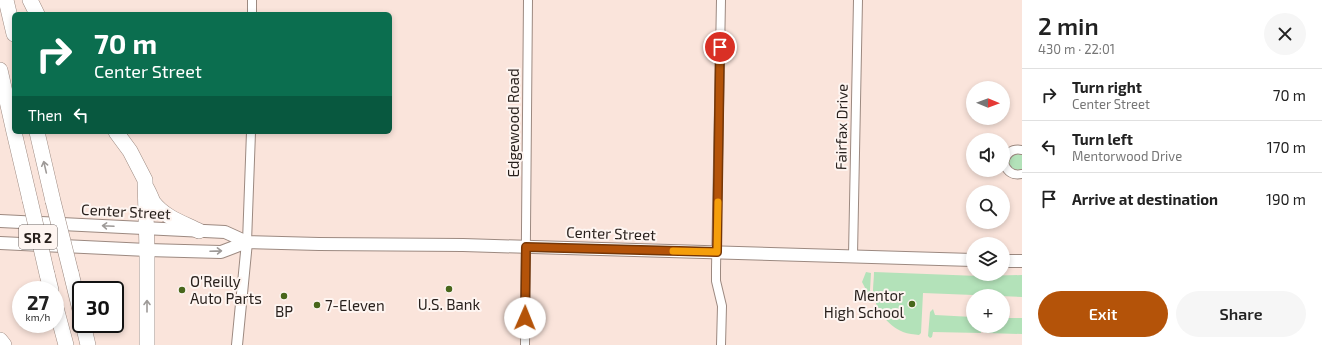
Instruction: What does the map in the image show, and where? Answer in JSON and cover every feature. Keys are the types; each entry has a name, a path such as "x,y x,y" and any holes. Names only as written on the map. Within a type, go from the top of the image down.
{"highway":[{"path":"6,0 12,26"},
{"path":"30,0 36,12"},
{"name":"SR 2","path":"0,70 12,123"},
{"name":"SR 2","path":"14,134 49,281"},
{"name":"SR 2","path":"37,134 73,281"},
{"path":"117,134 130,151 143,174 146,186 153,201 162,211 199,231"},
{"path":"146,186 147,345"},
{"path":"63,333 66,345"},
{"path":"85,333 88,345"},
{"path":"0,340 4,345"}],"main road":[{"name":"Center Street","path":"0,221 225,232 247,242"},
{"name":"Center Street","path":"0,243 221,252 247,242 319,244 463,244 966,260"},
{"path":"1010,261 1022,262"}],"street":[{"path":"252,0 252,12"},
{"name":"Edgewood Road","path":"525,345 528,0"},
{"path":"721,0 716,281 722,306 721,345"},
{"name":"Fairfax Drive","path":"853,255 858,0"},
{"path":"237,345 247,242 251,134"},
{"path":"1022,150 1016,149 1011,151 1007,154 1004,163 1008,172 1013,174 1022,174"}],"green space":[{"path":"1022,153 1022,170 1015,172 1010,168 1010,155"},
{"path":"866,272 871,273 870,290 873,303 862,282"},
{"path":"874,272 966,276 966,281 1010,281 1010,275 1022,275 1022,297 1010,297 1010,289 966,289 966,295 923,293 921,333 919,335 903,332 887,321 876,304 873,291"},
{"path":"933,309 935,315 966,317 966,333 933,332 932,337 930,338 928,336 930,312"},
{"path":"1010,318 1022,318 1022,334 986,333 1010,333"}],"slow traffic":[{"path":"673,251 717,252 718,202"}],"place":[{"name":"U.S. Bank","path":"449,289"},
{"name":"O'Reilly Auto Parts","path":"182,290"},
{"name":"BP","path":"284,296"},
{"name":"Mentor High School","path":"912,304"},
{"name":"7-Eleven","path":"317,305"}],"route":[{"path":"525,318 526,247 717,252 720,47"}]}
